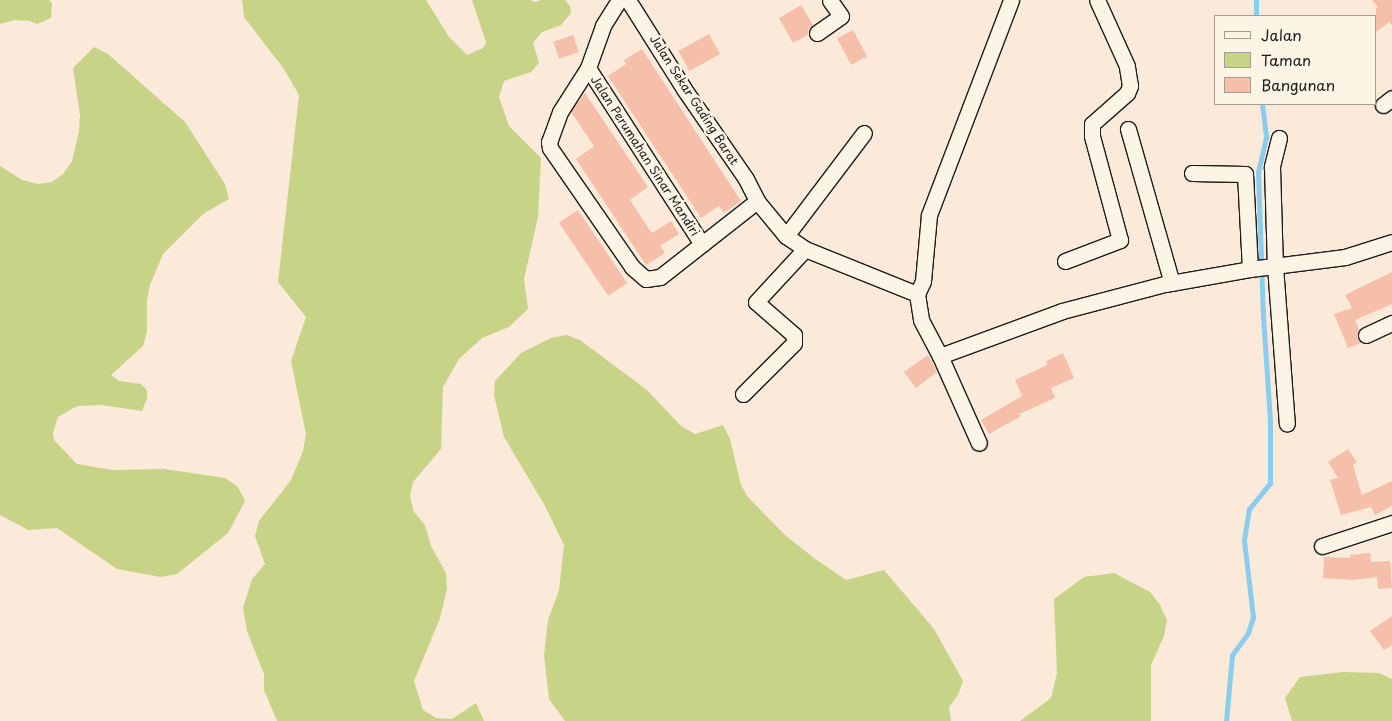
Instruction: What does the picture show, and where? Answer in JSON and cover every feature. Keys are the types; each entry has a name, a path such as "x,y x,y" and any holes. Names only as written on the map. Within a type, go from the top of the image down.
{"street":[{"name":"Jalan Perumahan Sinar Mandiri","path":"619,0 603,26 588,68 560,112 551,131 550,148 632,267 646,279 660,276 757,200"},
{"path":"818,33 841,16 830,0"},
{"path":"979,443 940,356 921,320 917,294 923,281 929,216 1011,0"},
{"path":"1064,261 1120,240 1092,136 1092,124 1127,93 1130,86 1127,66 1097,0"},
{"name":"Jalan Sekar Gading Barat","path":"636,3 684,89 746,178 757,200 786,236 805,249 917,294"},
{"name":"Jalan Perumahan Sinar Mandiri","path":"588,68 702,244"},
{"path":"1128,129 1172,283"},
{"path":"786,236 864,133"},
{"path":"1279,138 1272,167 1274,266 1287,424"},
{"path":"1192,173 1245,174 1253,268"},
{"path":"940,356 1062,311 1172,283 1253,268 1345,257 1392,242"},
{"path":"743,394 794,343 794,335 756,302 805,249"},
{"path":"1366,335 1392,323"},
{"path":"1322,546 1392,522"}],"green space":[{"path":"0,0 49,0 52,3 51,18 37,24 30,21 14,20 0,24"},
{"path":"242,0 426,0 449,37 467,55 483,48 486,42 472,0 530,0 535,2 541,0 565,0 570,6 571,13 561,25 542,32 533,43 539,63 531,72 504,81 499,97 509,126 541,158 538,217 524,279 528,309 509,327 482,338 459,359 443,387 441,449 413,482 410,496 414,512 425,525 431,546 446,573 447,589 440,618 414,681 423,710 436,718 452,719 476,703 484,721 277,721 264,690 264,674 247,631 243,608 252,579 265,564 255,536 259,521 291,480 303,451 306,434 291,361 306,317 278,282 299,95 284,69 244,17"},
{"path":"94,47 108,54 185,122 225,184 229,199 203,214 163,254 150,285 147,300 147,332 143,346 111,375 119,381 141,384 147,390 147,398 142,411 101,405 77,406 58,417 53,433 54,440 77,464 113,470 164,469 225,478 238,487 245,501 228,533 177,574 161,577 117,569 57,528 28,530 0,515 0,166 22,180 38,184 52,182 63,174 72,161 79,131 80,115 73,68"},
{"path":"566,335 580,340 647,390 681,426 695,434 723,425 730,439 741,485 748,497 785,535 814,558 846,580 884,570 934,629 963,681 958,695 949,707 951,721 565,721 549,699 544,655 548,620 559,590 564,545 544,504 504,437 494,395 495,381 521,353 551,338"},
{"path":"1114,573 1150,592 1160,605 1167,620 1164,636 1151,665 1151,721 1020,721 1051,698 1057,673 1054,599 1084,577"},
{"path":"1343,672 1379,673 1392,679 1392,721 1292,721 1285,698 1300,677"}],"building":[{"path":"1372,0 1392,0 1392,25 1389,22 1377,31 1376,9 1378,7"},
{"path":"801,5 813,25 808,30 808,35 793,43 779,18"},
{"path":"853,30 867,56 851,65 837,38"},
{"path":"709,34 720,54 690,71 678,51"},
{"path":"573,35 579,52 559,59 553,42"},
{"path":"642,49 741,201 724,213 719,206 701,218 608,76 626,64 624,60"},
{"path":"585,93 648,187 630,200 649,229 652,233 671,221 679,234 660,246 665,253 646,265 576,159 594,146 571,112"},
{"path":"578,210 627,283 608,296 559,223"},
{"path":"1392,272 1392,304 1355,320 1359,329 1357,338 1361,343 1348,348 1334,314 1352,308 1345,295"},
{"path":"1063,353 1074,378 1051,388 1055,398 1019,414 1021,416 989,434 981,420 1022,396 1015,380 1047,365 1046,361"},
{"path":"928,355 937,372 916,388 904,372"},
{"path":"1348,449 1357,462 1353,465 1362,495 1392,481 1392,506 1375,515 1371,507 1341,515 1330,480 1338,478 1328,462"},
{"path":"1370,553 1371,562 1390,561 1392,588 1378,589 1377,577 1353,580 1323,578 1324,557 1350,558 1350,555"},
{"path":"1392,616 1392,645 1384,650 1370,631"}],"waterway":[{"path":"1256,0 1256,15"},
{"path":"1226,721 1232,655 1248,633 1253,617 1244,540 1249,509 1270,483 1270,421 1263,316 1258,172 1266,136 1262,105"}]}
